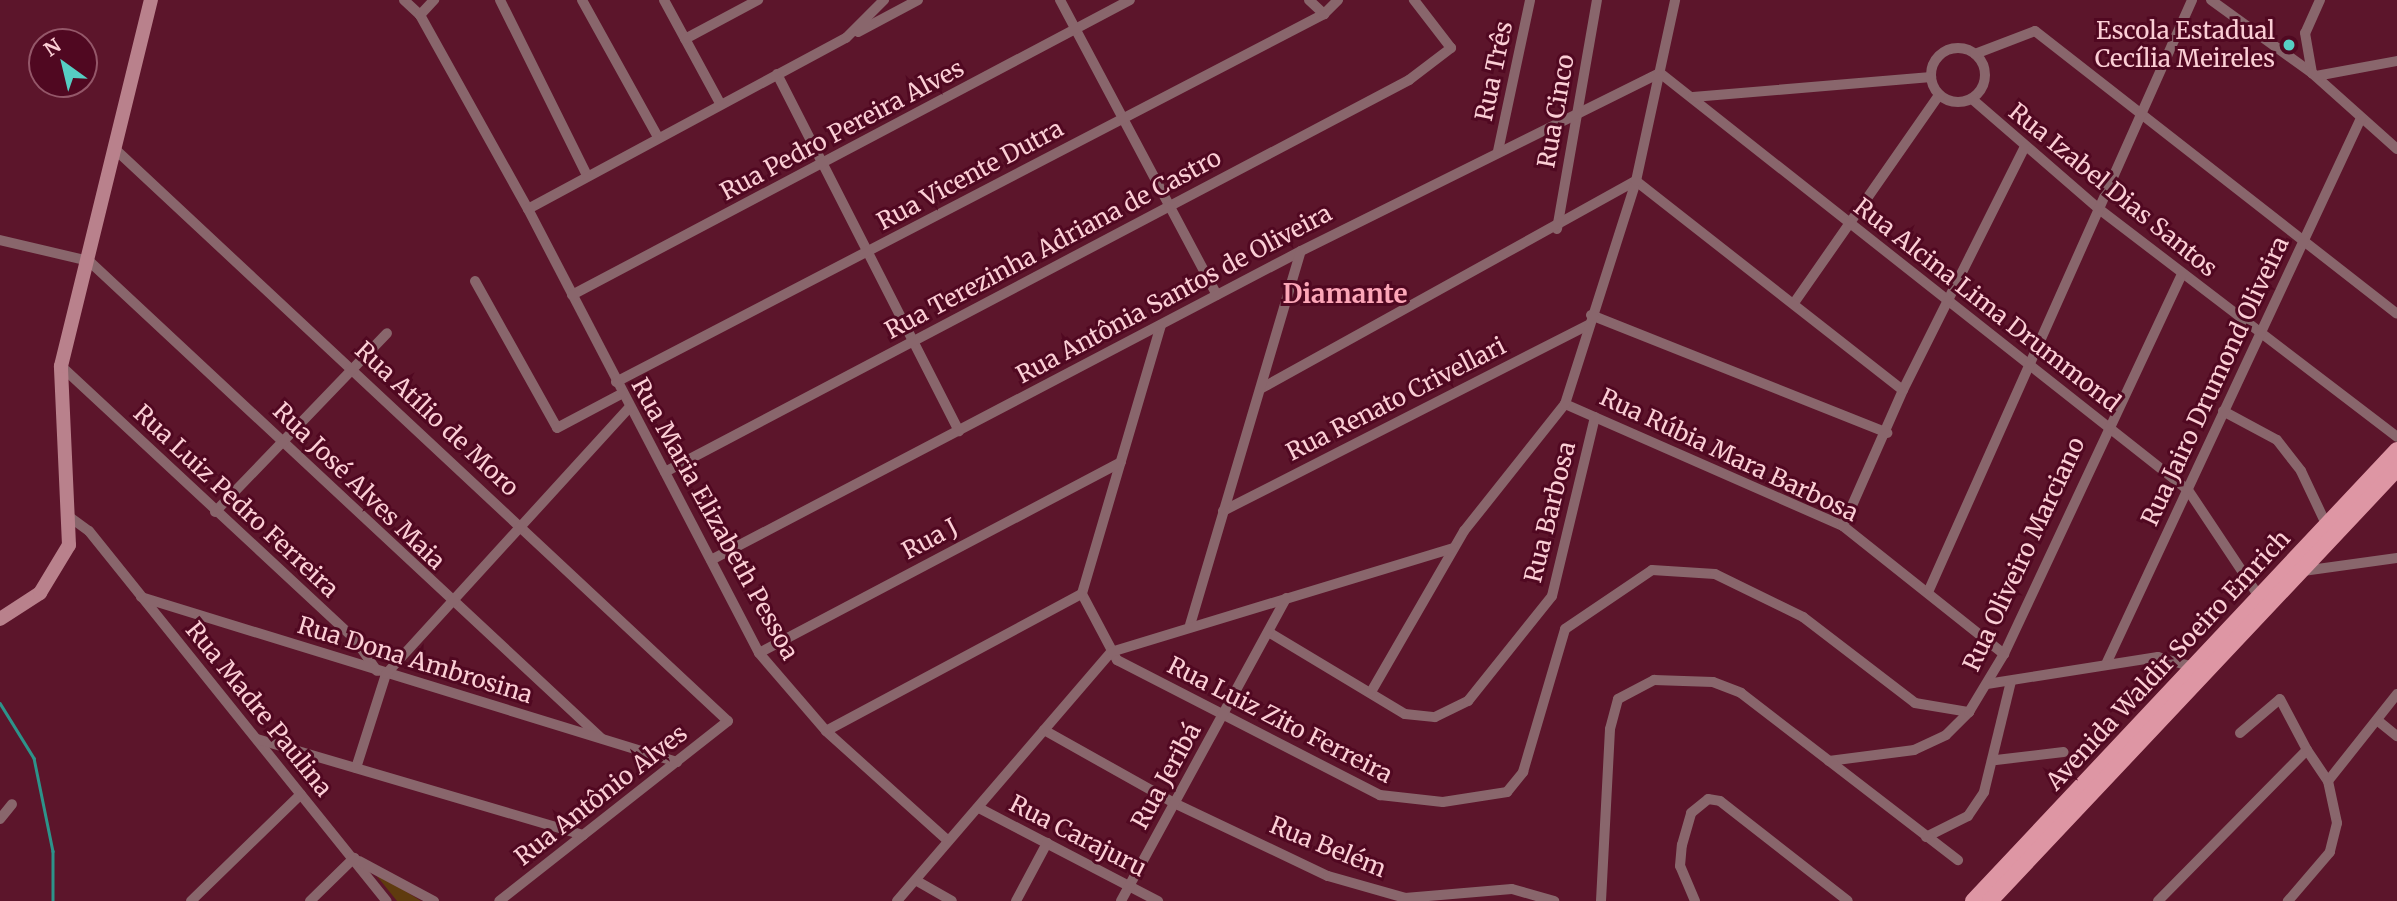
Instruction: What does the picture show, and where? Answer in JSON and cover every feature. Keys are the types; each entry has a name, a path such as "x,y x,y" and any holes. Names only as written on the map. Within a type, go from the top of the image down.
{"main road":[{"path":"0,619 40,593 57,572 69,545 71,518 61,366 89,261 151,0"},
{"name":"Avenida Waldir Soeiro Emrich","path":"1990,901 2202,669 2326,524 2397,450"},
{"name":"Avenida Waldir Soeiro Emrich","path":"1973,901 2202,669 2303,571 2397,469"}],"street":[{"name":"Rua Maria Elizabeth Pessoa","path":"404,0 420,15 528,209 759,653 826,730 947,840"},
{"path":"420,15 434,0"},
{"path":"500,0 587,175"},
{"path":"582,0 658,137"},
{"path":"664,0 720,103"},
{"path":"685,39 758,0"},
{"path":"846,38 884,0"},
{"path":"528,209 720,103 918,0"},
{"path":"1060,0 1217,295"},
{"name":"Rua Pedro Pereira Alves","path":"572,295 822,166 1130,0"},
{"path":"1309,0 1324,14 1338,0"},
{"name":"Rua Terezinha Adriana de Castro","path":"665,472 1437,63 1451,44 1414,0"},
{"name":"Rua Três","path":"1498,150 1530,0"},
{"name":"Rua Cinco","path":"1557,229 1597,0"},
{"path":"1371,692 1453,548 1565,404 1589,320 1636,181 1675,0"},
{"path":"1929,590 2026,363 2144,114 2192,0"},
{"path":"2211,0 2314,75 2397,149"},
{"path":"2314,75 2305,33 2320,0"},
{"name":"Rua Vicente Dutra","path":"616,382 1324,14"},
{"path":"1975,54 1985,77 1972,99 1955,102 1939,95 1931,77 1942,54 1958,48 1975,54 2035,31 2397,314"},
{"path":"2314,75 2397,61"},
{"name":"Rua Antônia Santos de Oliveira","path":"711,560 1301,251 1498,150 1660,73"},
{"name":"Rua Alcina Lima Drummond","path":"1660,73 1849,225 2188,490 2260,598"},
{"path":"778,74 822,166 959,431"},
{"path":"1693,97 1931,77"},
{"path":"1794,303 1939,95"},
{"name":"Rua Izabel Dias Santos","path":"1972,99 2024,148 2099,209 2397,437"},
{"name":"Rua Jairo Drumond Oliveira","path":"2107,662 2361,118"},
{"path":"1843,526 1887,433 1903,390 2024,148"},
{"name":"Rua Atílio de Moro","path":"116,150 728,721"},
{"path":"1262,388 1557,229 1636,181"},
{"path":"1636,181 1903,390"},
{"path":"0,240 89,261"},
{"path":"1190,625 1301,251"},
{"name":"Rua José Alves Maia","path":"89,261 453,605 601,738"},
{"name":"Rua Oliveiro Marciano","path":"1829,761 1914,750 1946,735 1969,712 2004,654 2108,426 2182,274"},
{"path":"475,282 557,428 623,393"},
{"path":"1589,320 1887,433"},
{"name":"Rua Renato Crivellari","path":"1223,511 1589,320"},
{"path":"1111,652 1082,594 1161,325"},
{"path":"215,512 387,333"},
{"name":"Rua Luiz Pedro Ferreira","path":"61,366 215,512 354,638 381,673"},
{"name":"Rua Rúbia Mara Barbosa","path":"1565,404 1843,526 1929,590 2004,654"},
{"path":"356,768 381,673 453,605 630,407"},
{"path":"2223,411 2277,440 2301,471 2326,524"},
{"name":"Rua Barbosa","path":"1270,634 1405,714 1427,718 1451,713 1482,688 1552,596 1595,416"},
{"name":"Rua J","path":"759,653 1121,462"},
{"name":"Rua Madre Paulina","path":"71,518 89,531 354,858 434,901"},
{"path":"897,901 917,881 947,840 979,808 1111,652 1190,625 1453,548"},
{"path":"2303,571 2397,558"},
{"name":"Rua Luiz Zito Ferreira","path":"1111,652 1222,719 1392,799 1499,797 1523,772 1557,645 1570,624 1652,570 1715,574 1803,617 1915,704 1969,712"},
{"path":"826,730 1082,594"},
{"name":"Rua Dona Ambrosina","path":"141,597 677,762"},
{"name":"Rua Jeribá","path":"1121,901 1270,634 1286,598"},
{"path":"1987,684 2107,662 2158,657 2202,669"},
{"path":"1601,901 1610,729 1618,699 1632,687 1654,680 1713,682 1741,693 1958,860"},
{"path":"1926,837 1968,816 1996,760 2011,681"},
{"path":"2328,781 2397,694"},
{"path":"2240,733 2280,699 2307,750 2328,781 2337,823 2330,852 2288,901"},
{"path":"2377,720 2397,736"},
{"name":"Rua Antônio Alves","path":"499,901 728,721"},
{"name":"Rua Belém","path":"1044,730 1174,803 1328,876 1376,891 1443,899 1512,889 1554,901"},
{"path":"255,738 583,835"},
{"path":"2158,901 2307,750"},
{"path":"1996,760 2064,752"},
{"path":"191,901 301,793"},
{"path":"1695,901 1680,866 1682,845 1691,813 1708,799 1720,801 1849,901"},
{"path":"0,819 12,804"},
{"name":"Rua Carajuru","path":"979,808 1158,901"},
{"path":"1016,901 1047,843"},
{"path":"310,901 354,858 387,901"},
{"path":"917,881 952,901"}],"shaded area":[{"path":"372,870 421,901 397,901"}],"waterway":[{"path":"0,703 34,758 53,851 53,901"}],"place":[{"name":"Escola Estadual Cecília Meireles","path":"2289,45"}],"district":[{"name":"Diamante","path":"1345,294"}]}
